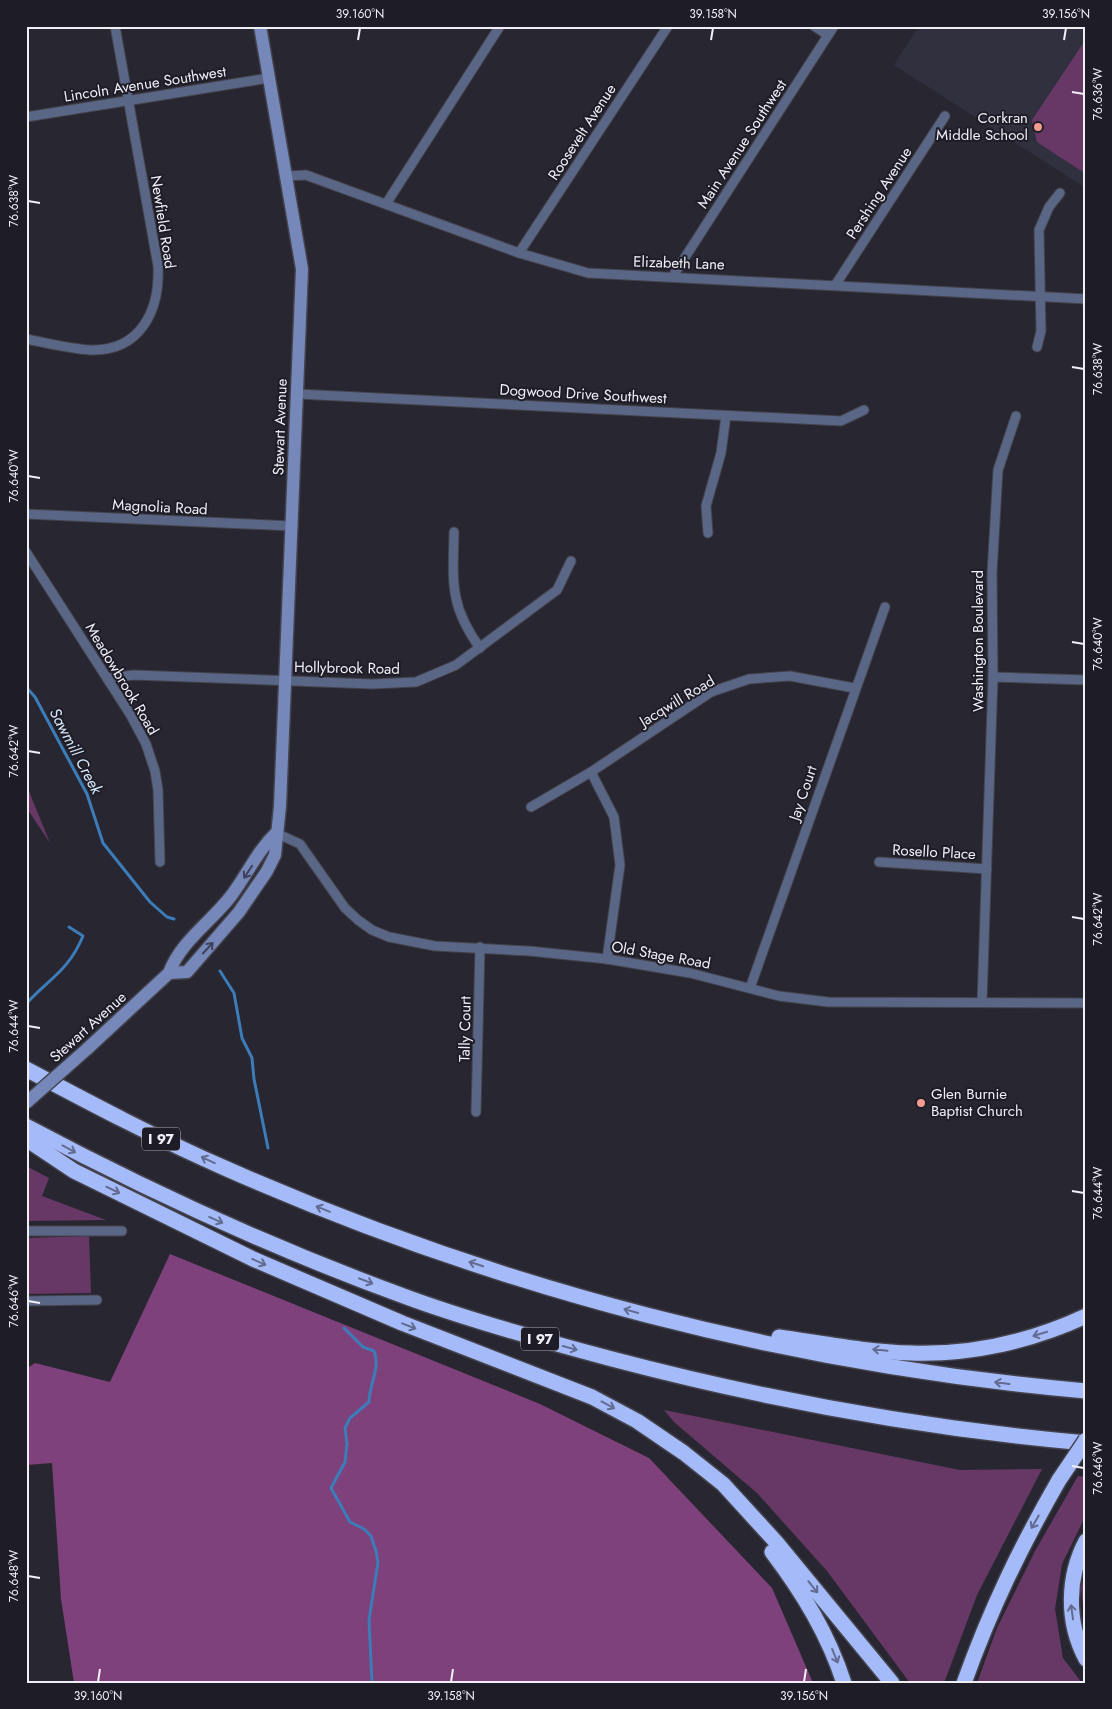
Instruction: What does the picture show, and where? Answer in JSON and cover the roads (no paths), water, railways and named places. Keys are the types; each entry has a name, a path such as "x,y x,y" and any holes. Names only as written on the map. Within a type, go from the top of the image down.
{"highway":[{"name":"I 97","path":"26,1069 153,1135 226,1169 358,1224 500,1272 678,1324 737,1338 886,1366 960,1377 1086,1391"},
{"name":"I 97","path":"26,1126 129,1180 261,1240 410,1298 562,1346 716,1386 802,1404 949,1428 1086,1441"},
{"path":"26,1139 74,1170 253,1259 402,1323 592,1397 637,1421 684,1453 723,1484 776,1542 892,1683"},
{"path":"678,1324 912,1353 981,1349 1042,1334 1086,1316"},
{"path":"964,1683 999,1591 1022,1544 1059,1480 1086,1441"},
{"path":"723,1484 815,1614 836,1658 844,1683"},
{"path":"1086,1541 1080,1553 1073,1577 1070,1602 1074,1627 1086,1659"}],"street":[{"name":"Newfield Road","path":"26,339 79,348 104,349 122,344 132,337 151,315 158,292 158,266 115,26"},
{"name":"Stewart Avenue","path":"169,973 187,972 240,912 260,884 275,855 282,781 302,269 260,26"},
{"path":"386,204 500,26"},
{"name":"Roosevelt Avenue","path":"519,253 668,26"},
{"path":"814,26 828,35"},
{"name":"Main Avenue Southwest","path":"673,276 834,26"},
{"name":"Lincoln Avenue Southwest","path":"26,117 269,78"},
{"name":"Pershing Avenue","path":"836,284 945,116"},
{"name":"Elizabeth Lane","path":"287,176 306,175 519,253 588,273 836,284 1086,299"},
{"path":"1037,347 1041,331 1039,230 1049,207 1060,193"},
{"name":"Dogwood Drive Southwest","path":"298,394 841,422 864,410"},
{"path":"708,533 706,506 721,453 726,416"},
{"name":"Washington Boulevard","path":"982,1002 993,676 992,573 998,470 1016,416"},
{"name":"Magnolia Road","path":"26,514 292,526"},
{"path":"454,532 453,578 456,602 465,628 480,648"},
{"name":"Meadowbrook Road","path":"26,552 139,730 151,756 160,811 160,862"},
{"name":"Hollybrook Road","path":"107,678 134,675 387,684 416,682 442,672 480,648 557,590 571,561"},
{"name":"Jay Court","path":"750,988 854,688 885,608"},
{"name":"Jacqwill Road","path":"530,807 591,772 711,692 749,679 790,676 854,688"},
{"path":"993,676 1086,680"},
{"path":"591,772 614,817 620,865 607,959"},
{"name":"Stewart Avenue","path":"26,1104 169,973 175,957 230,897 253,864 262,846 276,833"},
{"name":"Old Stage Road","path":"276,833 300,844 345,908 372,930 389,937 416,943 607,959 690,973 786,998 828,1002 1086,1003"},
{"name":"Rosello Place","path":"879,862 987,869"},
{"name":"Tally Court","path":"476,1112 480,947"},
{"path":"26,1231 122,1231"},
{"path":"26,1301 97,1300"}],"waterway":[{"name":"Sawmill Creek","path":"26,687 35,697 87,794 103,843 150,902 167,917 174,919"},
{"path":"26,1004 65,966 78,948 83,936 69,927"},
{"name":"Sawmill Creek","path":"220,971 234,993 242,1038 252,1058 254,1079 268,1148"},
{"name":"Sawmill Creek","path":"344,1328 363,1347 374,1351 376,1357 369,1402 350,1418 345,1428 347,1444 345,1462 331,1488 350,1522 364,1529 371,1536 376,1551 378,1562 369,1620 372,1683"}],"place":[{"name":"Corkran Middle School","path":"1038,127"},
{"name":"Glen Burnie Baptist Church","path":"921,1103"}]}
